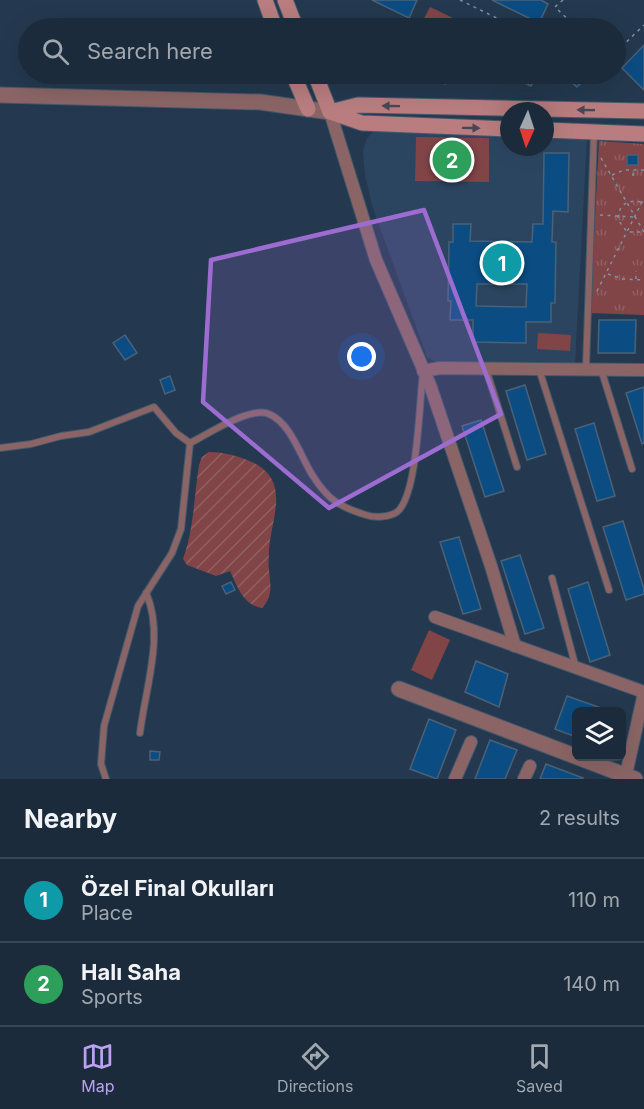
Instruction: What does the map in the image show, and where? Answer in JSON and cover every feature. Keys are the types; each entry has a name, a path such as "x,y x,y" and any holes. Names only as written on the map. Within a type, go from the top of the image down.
{"main road":[{"path":"265,0 271,18"},
{"path":"285,0 292,18"},
{"path":"297,84 308,109"},
{"path":"319,84 330,112 362,123 500,129"},
{"path":"330,112 358,105 644,111"},
{"path":"554,131 594,138 644,134"}],"street":[{"path":"0,95 260,102 330,112 376,260 430,385 515,646"},
{"path":"423,371 440,368 644,370"},
{"path":"399,689 628,778 644,693 435,617"},
{"path":"455,779 471,742"},
{"path":"524,779 530,766"}],"lane":[{"path":"585,368 594,138"},
{"path":"486,368 517,467"},
{"path":"539,369 609,590"},
{"path":"601,369 632,469"},
{"path":"190,442 246,415 258,412 269,413 289,433 326,495 353,511 371,517 385,516 397,512 404,502 410,480 419,423 423,371"},
{"path":"0,448 89,432 154,407 176,433 190,442"},
{"path":"105,779 101,764 105,726 130,629 138,606 172,553 182,529 190,442"},
{"path":"552,578 576,668"},
{"path":"140,733 153,641 150,603 146,593"}],"path":[{"path":"460,0 496,18"},
{"path":"563,0 555,7 567,18"},
{"path":"486,18 488,14"},
{"path":"626,42 644,25"},
{"path":"594,138 611,175 644,232"},
{"path":"611,175 633,169 644,170"},
{"path":"633,169 633,176"},
{"path":"597,291 644,198"},
{"path":"642,202 627,202 621,207 618,216 620,224 627,232 644,232"},
{"path":"591,215 635,217"},
{"path":"636,271 636,280"},
{"path":"607,273 614,277 644,280"}],"highlighted area":[{"path":"424,210 501,414 329,508 203,402 211,260"}],"shaded area":[{"path":"374,130 500,135 500,156 554,156 554,136 587,137 575,365 437,363 427,357 372,206 365,175 363,152 366,140"}],"green space":[{"path":"430,7 453,18 424,18"},
{"path":"416,137 489,138 489,182 415,181"},
{"path":"599,141 644,144 644,315 590,313"},
{"path":"538,333 571,335 570,351 537,349"},
{"path":"209,452 232,455 254,463 265,471 276,491 269,550 270,590 268,599 262,608 245,599 230,571 216,576 187,565 183,559 192,524 199,465 202,457"},
{"path":"429,630 450,640 432,680 411,670"}],"building":[{"path":"372,0 417,0 409,18"},
{"path":"492,0 541,0 548,4 541,18 529,18"},
{"path":"644,45 644,90 626,72 626,64"},
{"path":"569,153 568,212 553,211 552,242 556,242 555,303 551,303 551,322 526,322 526,343 473,342 473,320 450,320 449,242 453,242 453,224 471,224 470,241 532,242 533,224 543,224 544,156","holes":["477,284 527,284 526,307 476,306"]},
{"path":"627,155 638,155 638,165 627,165"},
{"path":"599,320 636,320 635,353 598,353"},
{"path":"125,335 137,353 125,360 113,343"},
{"path":"170,376 175,390 165,394 160,380"},
{"path":"525,385 546,454 527,460 506,391"},
{"path":"644,387 644,443 642,444 626,393"},
{"path":"481,420 504,491 485,497 462,426"},
{"path":"594,423 615,496 597,501 575,429"},
{"path":"623,521 644,589 644,594 626,600 603,527"},
{"path":"459,537 481,609 463,614 440,542"},
{"path":"520,555 544,628 525,634 501,561"},
{"path":"231,582 235,590 226,594 222,586"},
{"path":"588,582 610,655 590,662 568,589"},
{"path":"476,661 508,674 499,707 465,692"},
{"path":"567,696 598,707 572,707 572,735 555,729"},
{"path":"429,719 456,730 437,779 410,769"},
{"path":"490,740 517,750 505,779 475,779"},
{"path":"150,751 160,752 159,760 150,760"},
{"path":"546,764 583,778 583,779 540,779"}],"place":[{"name":"Halı Saha","path":"452,160"},
{"name":"Özel Final Okulları","path":"502,263"}]}
